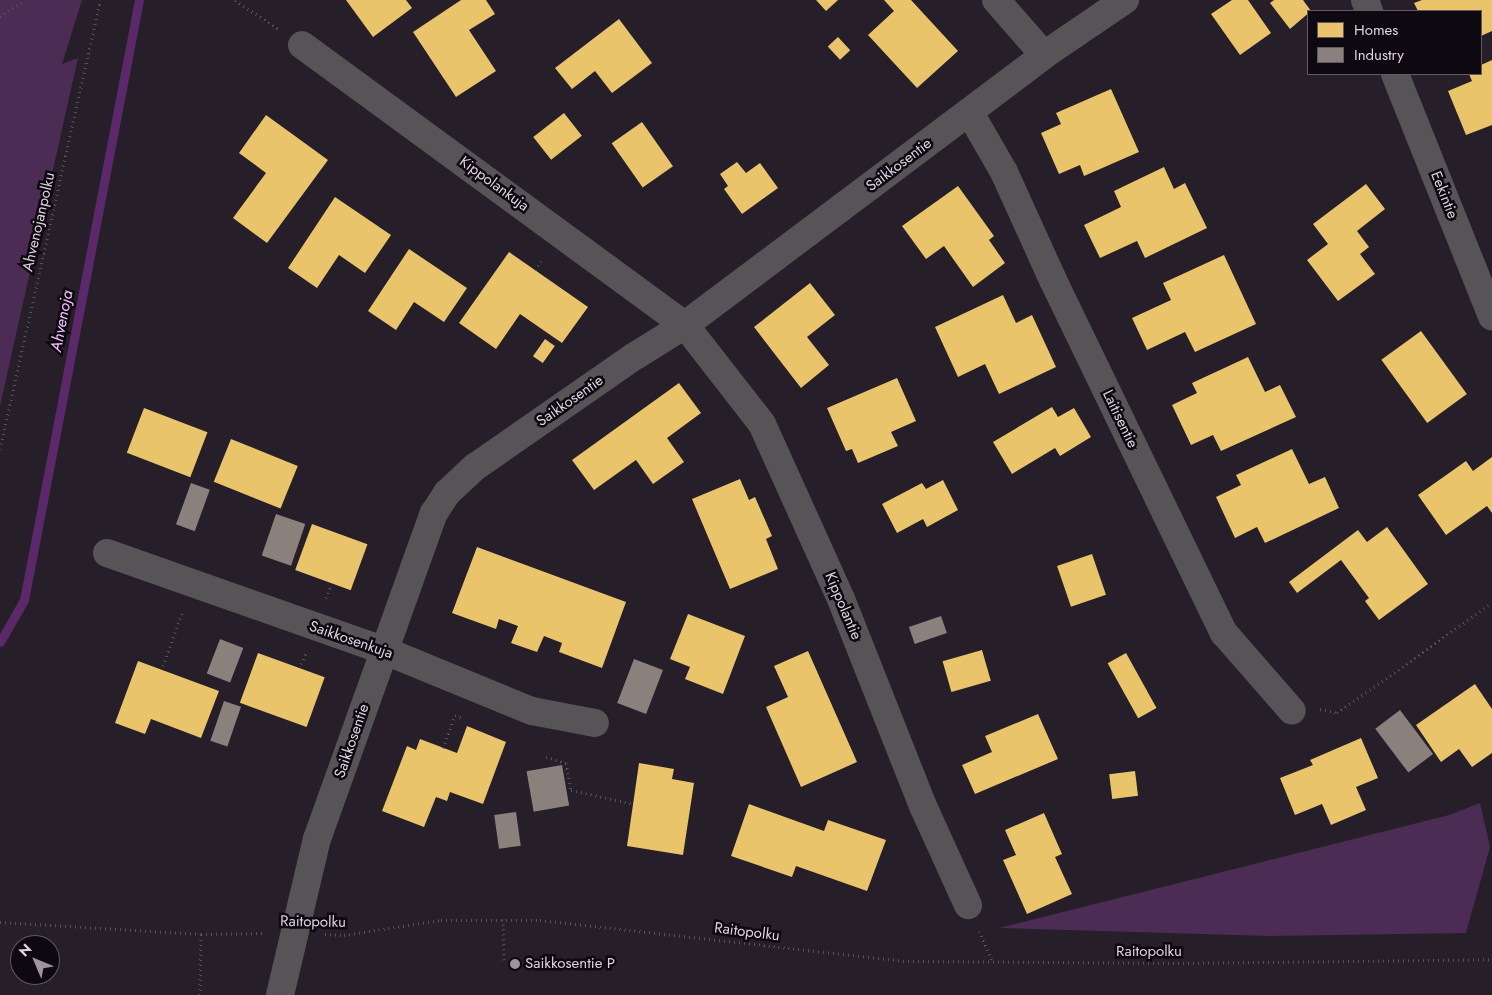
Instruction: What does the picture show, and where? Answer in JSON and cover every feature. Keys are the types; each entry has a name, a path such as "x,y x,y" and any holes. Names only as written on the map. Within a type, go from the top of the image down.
{"street":[{"path":"996,0 1044,55"},
{"name":"Saikkosentie","path":"280,995 317,839 383,650 434,513 447,493 475,467 635,356 685,325 970,113 1044,55 1125,0"},
{"name":"Kippolankuja","path":"302,45 685,325"},
{"name":"Eekintie","path":"1395,75 1492,316"},
{"name":"Laitisentie","path":"970,113 1004,172 1050,274 1224,633 1292,711"},
{"name":"Kippolantie","path":"685,325 762,424 841,599 923,806 968,905"},
{"name":"Saikkosenkuja","path":"107,553 383,650 532,711 595,723"}],"path":[{"path":"0,16 25,0"},
{"name":"Ahvenojanpolku","path":"0,449 100,0"},
{"path":"235,0 302,45"},
{"path":"163,666 192,584"},
{"path":"1292,711 1317,708 1337,713 1492,603"},
{"path":"443,748 455,715 471,721"},
{"path":"546,757 566,763 571,790 633,804"},
{"path":"503,919 504,963"},
{"name":"Raitopolku","path":"0,922 201,934 296,932 344,935 441,920 503,919 619,927 903,961 1178,963 1492,959"},
{"path":"200,995 201,934"}],"shaded area":[{"path":"0,0 82,0 62,64 78,58 0,406"},
{"path":"1480,803 1490,847 1466,933 1268,936 999,928 1449,815"}],"building: Homes":[{"path":"346,0 406,0 412,8 373,37"},
{"path":"461,0 486,0 495,14 469,30 496,71 456,97 413,32"},
{"path":"816,0 838,0 826,11"},
{"path":"884,0 911,0 958,51 917,88 868,35 894,11"},
{"path":"1232,0 1248,0 1271,33 1240,55 1211,14"},
{"path":"1274,0 1303,0 1310,10 1307,10 1307,14 1290,29 1270,3"},
{"path":"1422,0 1492,0 1492,31 1482,36 1482,10 1418,10 1414,3"},
{"path":"619,19 652,63 612,93 595,71 572,89 555,68"},
{"path":"838,37 850,50 840,60 828,47"},
{"path":"1492,60 1492,125 1466,135 1448,91 1472,81 1469,75 1482,75 1482,65"},
{"path":"1111,89 1139,152 1084,176 1080,165 1059,174 1041,133 1061,124 1056,113"},
{"path":"564,113 582,136 551,160 533,137"},
{"path":"266,115 328,160 267,243 233,218 266,173 239,153"},
{"path":"642,122 673,166 643,187 612,143"},
{"path":"737,162 746,173 760,163 778,188 742,214 724,189 728,186 720,174"},
{"path":"1164,167 1174,189 1185,183 1207,228 1145,258 1137,241 1100,258 1084,225 1121,207 1114,191"},
{"path":"1366,184 1385,209 1357,231 1369,247 1360,254 1375,274 1338,301 1307,260 1328,244 1313,224"},
{"path":"958,186 994,236 989,240 1005,263 973,287 944,246 926,259 902,226"},
{"path":"335,197 391,235 365,273 339,255 317,288 288,268"},
{"path":"409,249 467,288 444,322 414,302 396,330 368,311"},
{"path":"509,252 588,307 562,343 520,314 496,349 459,323"},
{"path":"1224,255 1256,324 1195,352 1185,332 1147,350 1132,318 1171,300 1163,283"},
{"path":"810,283 835,315 807,337 829,365 801,388 754,327"},
{"path":"1003,295 1016,323 1032,315 1056,367 999,394 985,364 958,377 935,327"},
{"path":"1421,331 1467,394 1427,423 1381,360"},
{"path":"545,339 555,346 543,363 533,356"},
{"path":"1248,357 1265,392 1280,385 1296,417 1221,451 1213,435 1191,445 1172,405 1197,393 1192,383"},
{"path":"897,378 916,421 891,432 898,446 858,463 852,449 846,451 827,408"},
{"path":"679,383 701,413 667,438 684,462 653,484 636,460 594,490 572,460"},
{"path":"1052,407 1058,417 1074,408 1091,437 1060,456 1055,448 1012,474 993,442"},
{"path":"144,408 207,432 190,477 127,453"},
{"path":"231,439 298,466 281,509 214,482"},
{"path":"1292,449 1309,484 1325,477 1339,508 1265,543 1257,527 1235,538 1216,497 1241,485 1236,475"},
{"path":"1492,457 1492,513 1487,506 1446,535 1418,495 1466,461 1473,471"},
{"path":"740,479 749,500 755,497 772,536 766,539 778,569 730,589 692,499"},
{"path":"943,480 958,510 927,527 923,519 897,533 882,504 922,483 926,489"},
{"path":"312,524 367,544 351,590 295,570"},
{"path":"1387,527 1428,584 1379,620 1365,601 1369,598 1341,560 1297,593 1289,582 1358,530 1367,542"},
{"path":"477,547 626,602 602,668 559,652 562,643 544,636 537,652 511,643 518,626 499,619 496,629 452,613"},
{"path":"1092,554 1106,595 1071,607 1057,566"},
{"path":"688,614 745,636 723,694 685,679 690,667 670,659"},
{"path":"982,650 991,681 951,692 943,661"},
{"path":"808,651 857,762 801,787 766,707 788,697 774,666"},
{"path":"258,653 325,677 307,727 240,703"},
{"path":"1126,653 1157,708 1138,718 1108,663"},
{"path":"138,661 219,691 201,738 151,719 145,734 115,723"},
{"path":"1475,684 1492,709 1492,753 1472,767 1459,749 1441,762 1416,725"},
{"path":"1038,714 1058,759 975,794 962,765 992,752 985,736"},
{"path":"467,726 506,742 483,804 450,792 447,801 436,797 424,827 382,811 407,746 416,750 420,739 457,753"},
{"path":"1361,738 1378,778 1356,787 1366,810 1331,825 1322,804 1295,815 1280,778 1313,765 1310,760"},
{"path":"639,763 674,769 672,779 694,783 683,855 627,846"},
{"path":"1135,771 1138,796 1112,799 1109,774"},
{"path":"749,804 824,831 828,820 886,840 867,891 796,866 792,877 731,856"},
{"path":"1044,813 1062,854 1055,857 1072,894 1027,914 1003,860 1016,855 1005,830"}],"building: Industry":[{"path":"191,483 210,490 195,531 176,524"},
{"path":"276,514 305,524 291,566 262,556"},
{"path":"941,616 947,633 915,644 909,627"},
{"path":"220,639 243,648 230,683 207,674"},
{"path":"634,659 663,670 646,714 617,703"},
{"path":"224,701 241,707 227,747 210,741"},
{"path":"1400,710 1433,754 1408,773 1375,729"},
{"path":"562,765 569,805 534,812 527,771"},
{"path":"516,812 521,846 499,849 494,815"}],"waterway":[{"name":"Ahvenoja","path":"0,642 24,600 139,0"}],"place":[{"name":"Saikkosentie P","path":"515,964"}]}
